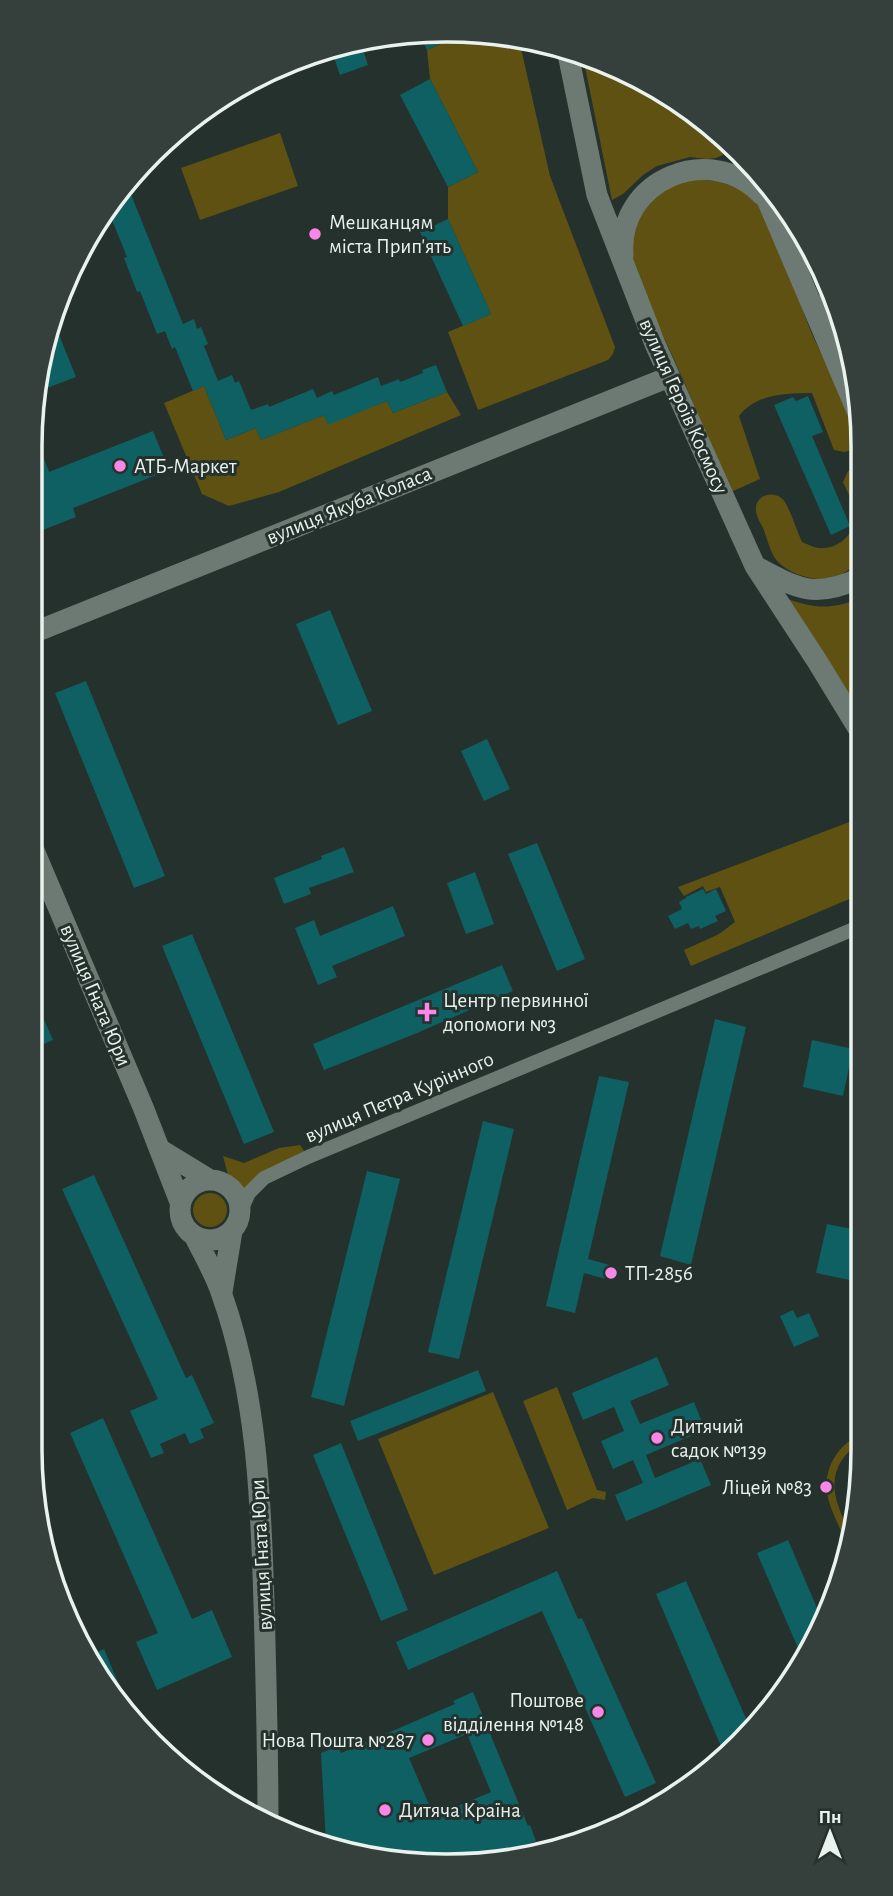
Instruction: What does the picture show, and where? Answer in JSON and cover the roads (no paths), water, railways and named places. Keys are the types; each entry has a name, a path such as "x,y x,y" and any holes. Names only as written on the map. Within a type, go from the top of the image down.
{"street":[{"name":"вулиця Героїв Космосу","path":"569,61 597,195 669,377 755,566 851,717"},
{"path":"624,264 625,231 630,215 650,189 671,176 695,169 712,169 743,179 766,199"},
{"path":"768,202 847,387"},
{"path":"812,306 824,301"},
{"name":"вулиця Якуба Коласа","path":"42,629 669,377"},
{"path":"755,566 785,582 809,590 835,589 851,582"},
{"name":"вулиця Гната Юри","path":"42,869 161,1150 180,1202"},
{"name":"вулиця Петра Курінного","path":"236,1222 249,1193 264,1178 308,1157 851,931"},
{"path":"161,1150 210,1180"},
{"path":"200,1181 220,1181 229,1186 240,1203 236,1222 224,1237 205,1240 195,1237 187,1231 182,1222 180,1202 184,1193 200,1181"},
{"name":"вулиця Гната Юри","path":"222,1293 236,1222"},
{"name":"вулиця Гната Юри","path":"195,1237 222,1293 243,1368 256,1453 261,1525 268,1812"}],"place":[{"name":"Мешканцям міста Прип'ять","path":"315,234"},
{"name":"АТБ-Маркет","path":"120,466"},
{"name":"Центр первинної допомоги №3","path":"427,1012"},
{"name":"ТП-2856","path":"611,1273"},
{"name":"Дитячий садок №139","path":"657,1438"},
{"name":"Ліцей №83","path":"826,1487"},
{"name":"Поштове відділення №148","path":"598,1712"},
{"name":"Нова Пошта №287","path":"428,1740"},
{"name":"Дитяча Країна","path":"385,1810"}]}
